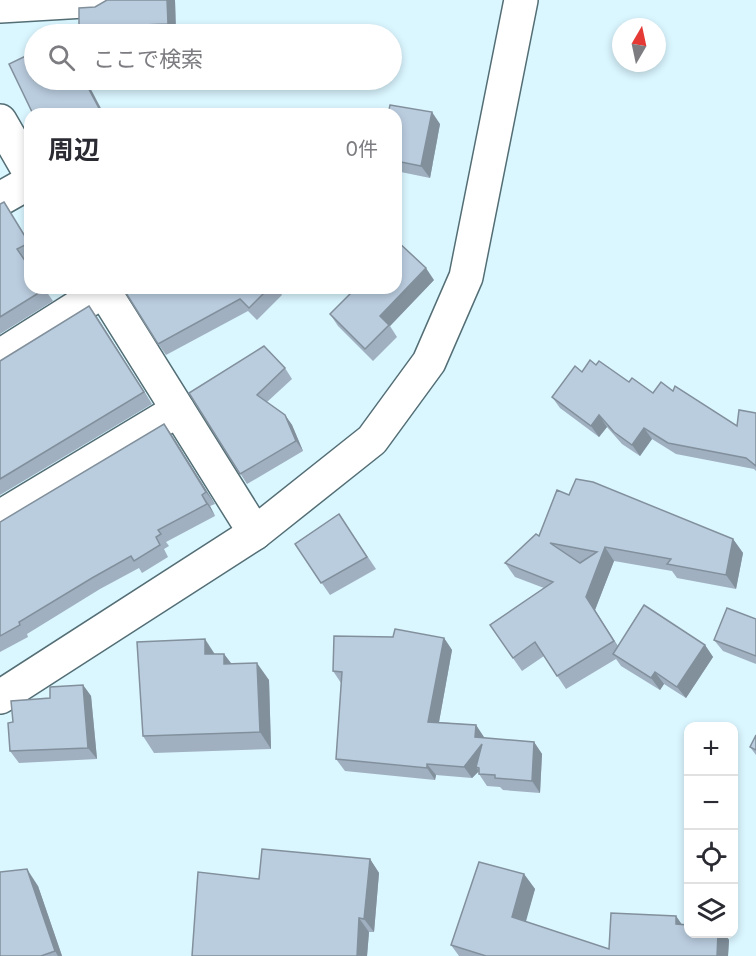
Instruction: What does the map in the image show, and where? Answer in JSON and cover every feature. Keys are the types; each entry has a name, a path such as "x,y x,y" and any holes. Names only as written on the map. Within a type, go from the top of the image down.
{"street":[{"path":"0,6 101,0"},
{"path":"0,697 255,533 372,440 429,362 466,277 521,0"},
{"path":"0,121 24,163"},
{"path":"0,199 24,185"},
{"path":"0,356 94,294"},
{"path":"105,294 255,533"},
{"path":"0,517 178,410"}],"building":[{"path":"107,0 167,0 168,24 79,24 79,8 95,7"},
{"path":"24,57 24,90 89,90 99,108 30,108 9,64"},
{"path":"390,105 432,112 421,166 402,162 402,108 389,108"},
{"path":"4,202 24,235 24,246 17,249 24,259 24,294 37,294 0,317 0,204"},
{"path":"402,246 426,268 402,293"},
{"path":"127,294 263,294 249,308 240,299 158,344"},
{"path":"350,294 401,294 380,316 389,325 365,349 330,314"},
{"path":"89,306 144,392 0,479 0,361"},
{"path":"264,346 285,368 257,395 285,415 296,441 240,474 189,393"},
{"path":"590,360 596,365 599,361 629,382 632,378 653,393 661,382 673,391 675,386 737,426 739,410 756,413 756,466 746,458 668,443 644,428 632,445 614,432 599,415 591,426 552,397 575,366 582,372"},
{"path":"164,424 206,492 202,495 207,504 158,530 161,534 156,537 160,545 134,561 131,556 92,578 0,636 0,522"},
{"path":"576,479 593,482 733,539 726,575 667,564 671,559 605,547 586,597 614,641 557,676 535,642 513,658 490,625 553,582 505,563 536,534 539,536 557,490 569,495","holes":["550,543 597,552 580,563"]},
{"path":"339,514 367,557 321,583 295,544"},
{"path":"644,605 705,645 677,687 655,672 651,678 613,654"},
{"path":"727,608 756,619 756,656 714,640"},
{"path":"395,629 444,638 428,722 476,725 475,737 534,742 532,781 495,778 495,775 479,774 479,768 476,767 482,744 464,767 427,764 427,768 336,759 342,672 333,671 334,636 393,637"},
{"path":"205,639 205,654 224,654 224,664 257,663 260,732 143,736 137,642"},
{"path":"83,685 88,748 10,751 8,723 13,722 11,701 50,698 50,687"},
{"path":"756,735 756,750 750,747"},
{"path":"262,849 370,859 364,919 359,918 357,956 192,956 198,872 259,879"},
{"path":"479,862 524,874 512,917 609,949 611,913 676,916 676,924 684,925 684,938 718,938 717,956 486,956 451,945"},
{"path":"27,869 55,951 41,956 0,956 0,872"}]}
